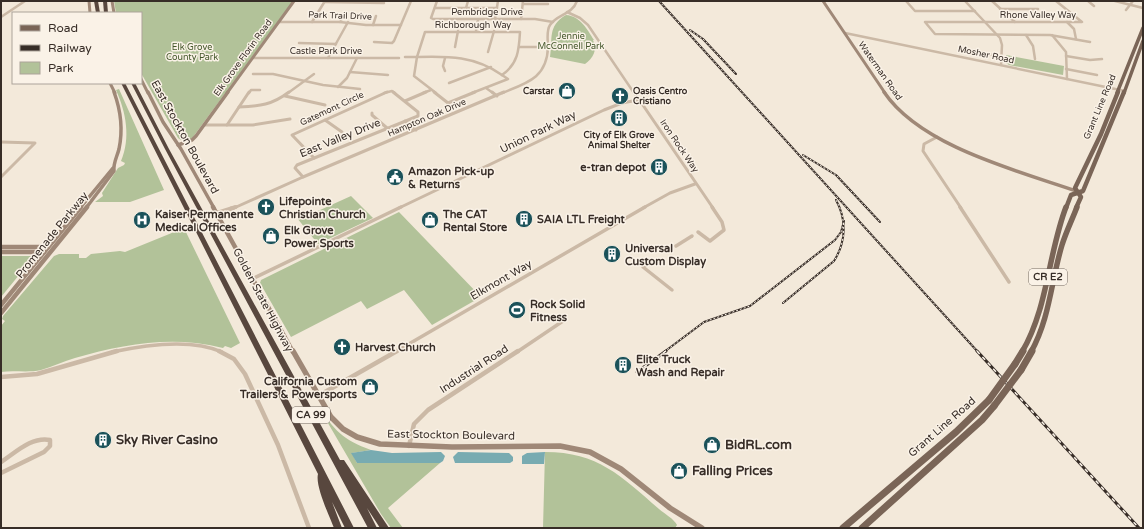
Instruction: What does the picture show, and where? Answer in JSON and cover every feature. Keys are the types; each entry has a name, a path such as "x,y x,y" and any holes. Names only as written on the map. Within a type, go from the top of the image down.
{"highway":[{"path":"96,1 98,12"},
{"path":"105,1 106,12"},
{"name":"CA 99","path":"124,84 350,528"},
{"name":"Golden State Highway","path":"134,84 373,528"},
{"path":"323,436 385,528"},
{"path":"320,470 322,486 338,528"}],"main road":[{"path":"89,1 90,12"},
{"path":"112,1 114,12"},
{"name":"Elk Grove Florin Road","path":"179,146 194,141 294,1"},
{"name":"Waterman Road","path":"823,1 895,107 913,122 937,138 983,158 1079,192"},
{"name":"Grant Line Road","path":"862,528 982,420 1001,398 1021,370 1038,340 1045,321 1062,245 1081,197 1075,188 1122,91 1143,28"},
{"name":"Grant Line Road","path":"843,528 956,432 988,400 1024,350 1036,324 1057,235 1071,195 1083,191 1143,41"},
{"name":"East Stockton Boulevard","path":"142,81 163,122 179,146 318,396 331,416 343,429 369,442 380,444 408,446 560,446 590,452 621,469 670,508 702,528"},
{"name":"Promenade Parkway","path":"1,313 96,197 114,171 113,168 119,149 122,132 117,97 110,84"},
{"name":"Promenade Parkway","path":"1,305 101,183 108,171 113,168"},
{"path":"96,197 95,194 102,184 101,183"},
{"path":"83,213 82,212 90,200 89,198"},
{"path":"1,248 48,247"},
{"path":"1,252 44,252"},
{"path":"1,310 10,299 10,294"}],"street":[{"path":"1,17 25,1"},
{"path":"374,42 392,43 411,1"},
{"path":"437,1 435,8 496,8"},
{"path":"466,8 468,1"},
{"path":"495,19 498,1"},
{"path":"553,22 573,9 577,1"},
{"path":"906,1 915,11 975,11"},
{"path":"965,1 998,35 1002,43 1002,65"},
{"path":"992,1 1015,23"},
{"name":"Rhone Valley Way","path":"967,34 935,34 924,22 1082,22 1056,1"},
{"path":"1088,1 1094,6"},
{"path":"1114,1 1143,8"},
{"path":"1126,10 1131,5 1132,1"},
{"path":"312,22 324,2 384,3"},
{"path":"521,19 523,2 548,4"},
{"name":"Pembridge Drive","path":"435,8 431,18 433,19 539,19 553,22"},
{"path":"1000,9 1038,9"},
{"name":"Iron Rock Way","path":"567,12 580,18 588,25 722,222 724,230 710,241 698,232"},
{"path":"340,22 344,15"},
{"path":"373,25 376,16"},
{"path":"476,31 478,20"},
{"name":"Park Trail Drive","path":"279,22 348,22 373,25 401,25"},
{"path":"328,58 348,22"},
{"name":"Hampton Oak Drive","path":"217,214 235,208 303,177 526,84 539,75 546,62 548,30 553,22"},
{"path":"1067,22 1074,29 1076,39"},
{"path":"455,48 458,31"},
{"path":"488,52 491,47 494,31"},
{"name":"Richborough Way","path":"418,57 425,32 520,32 519,47"},
{"name":"Mosher Road","path":"845,33 1122,91"},
{"path":"967,34 1052,36 1090,42"},
{"path":"967,34 971,38"},
{"path":"1026,35 1033,46 1035,59"},
{"path":"1052,36 1064,50 1066,56 1067,79"},
{"path":"299,43 336,44"},
{"path":"502,75 515,65 519,47 548,47"},
{"path":"961,48 1002,57"},
{"path":"1066,56 1087,60 1102,59"},
{"path":"405,57 418,57 445,58 472,60 491,68 508,79 448,103 414,76 414,69 418,57"},
{"name":"Castle Park Drive","path":"253,58 400,58"},
{"path":"338,87 350,72 357,58"},
{"path":"445,58 445,71"},
{"path":"449,83 491,68"},
{"path":"1066,69 1097,75"},
{"path":"350,72 375,72 388,75"},
{"path":"253,74 277,73 302,81 360,89"},
{"path":"239,107 264,105 285,96 302,81 314,74"},
{"path":"486,88 497,96"},
{"path":"227,125 251,90 260,90"},
{"path":"405,101 431,90"},
{"name":"Gatemont Circle","path":"314,158 292,135 387,92 392,91 405,101"},
{"path":"285,96 325,105"},
{"name":"Union Park Way","path":"252,279 604,110 622,103 638,100"},
{"name":"East Valley Drive","path":"303,177 295,168 297,165 418,116 418,112 405,101"},
{"path":"372,113 372,115 388,128"},
{"path":"205,125 256,125 290,119"},
{"path":"325,120 342,132"},
{"path":"405,121 416,130"},
{"path":"937,138 924,144 923,151 1009,282"},
{"path":"1,143 35,143 1,177"},
{"name":"Elkmont Way","path":"318,396 670,193 695,184"},
{"path":"676,246 692,236"},
{"path":"652,260 643,267 672,290"},
{"name":"Industrial Road","path":"408,446 414,424 428,410 566,319"},
{"path":"1,377 38,374 102,354 151,346 195,346 224,353 234,359 243,370 267,419 287,464 308,528"},
{"path":"1,462 33,442 44,439 50,440 50,446 44,452 1,473"}],"green space":[{"name":"Elk Grove County Park","path":"114,1 293,1 193,137 186,140 178,138 142,75 142,12 116,12"},
{"name":"Jennie McConnell Park","path":"566,15 579,20 594,40 594,54 585,64 550,57 553,28 560,19"},
{"path":"1006,55 1064,66 1063,75 1009,65 1006,63"},
{"path":"119,89 164,190 130,202 95,202 103,196 102,193 118,168 125,163 121,161 126,143 126,125 125,116 116,90"},
{"path":"351,196 373,218 318,244 297,218 307,213 309,215"},
{"path":"399,212 481,297 432,325 404,290 367,309 361,301 291,337 260,283 261,280"},
{"path":"184,228 240,343 231,348 186,342 130,345 71,359 41,370 1,372 1,326 5,321 2,319 3,316 54,256 59,254 79,254 79,258 86,258 91,254 120,251 125,252"},
{"path":"1,256 32,256 33,258 1,297"},
{"path":"318,406 334,428 346,438 371,450 352,453 357,463 440,463 388,508 403,528 391,528 381,514"},
{"path":"545,452 580,456 608,468 633,486 677,525 675,528 543,528"}],"water":[{"path":"371,450 392,453 441,452 445,456 443,461 440,463 357,463 351,453"},
{"path":"458,452 509,453 513,457 513,461 510,463 455,463 453,457"},
{"path":"545,452 544,464 522,464 522,456 527,453"}],"railway":[{"path":"659,1 978,352"},
{"path":"690,30 703,39 736,74"},
{"path":"803,155 836,175 880,222"},
{"path":"836,200 840,208 843,224"},
{"path":"664,352 704,322 750,306 835,240 841,232 843,224"},
{"path":"783,303 834,261 843,239 843,224"},
{"path":"637,372 666,351"},
{"path":"977,351 1139,528"}],"place":[{"name":"Carstar","path":"567,91"},
{"name":"Oasis Centro Cristiano","path":"620,96"},
{"name":"City of Elk Grove Animal Shelter","path":"619,118"},
{"name":"e-tran depot","path":"659,167"},
{"name":"Amazon Pick-up & Returns","path":"395,177"},
{"name":"Lifepointe Christian Church","path":"266,207"},
{"name":"SAIA LTL Freight","path":"524,219"},
{"name":"Kaiser Permanente Medical Offices","path":"142,220"},
{"name":"The CAT Rental Store","path":"430,220"},
{"name":"Elk Grove Power Sports","path":"271,236"},
{"name":"Universal Custom Display","path":"612,254"},
{"name":"Rock Solid Fitness","path":"517,310"},
{"name":"Harvest Church","path":"342,347"},
{"name":"Elite Truck Wash and Repair","path":"623,365"},
{"name":"California Custom Trailers & Powersports","path":"370,387"},
{"name":"Sky River Casino","path":"103,440"},
{"name":"BidRL.com","path":"712,445"},
{"name":"Falling Prices","path":"679,471"}]}
